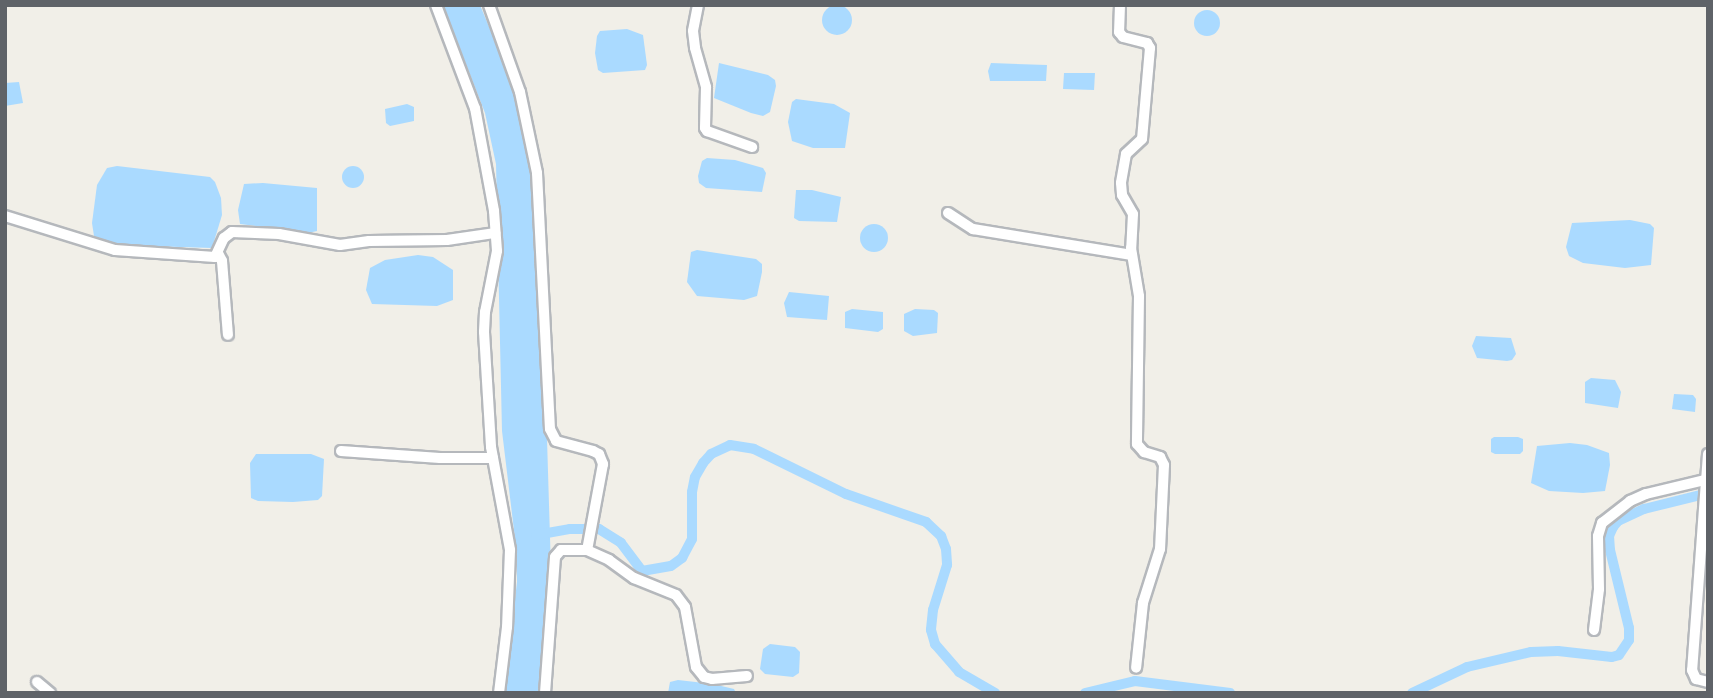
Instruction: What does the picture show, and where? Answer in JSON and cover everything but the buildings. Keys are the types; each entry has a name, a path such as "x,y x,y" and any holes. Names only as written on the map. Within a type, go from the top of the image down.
{"street":[{"path":"436,5 475,108 494,211 497,251 485,312 484,332 493,458 510,551 507,628 499,693"},
{"path":"489,5 520,92 537,173 550,429 556,441 593,451 602,458 588,547"},
{"path":"698,5 693,31 706,87 705,128 752,147"},
{"path":"1120,5 1117,26 1119,32 1123,37 1140,40 1150,48 1142,139 1126,154 1121,183 1122,195 1133,214 1132,255 1141,329 1137,444 1144,452 1160,457 1164,465 1160,549 1143,603 1136,668"},
{"path":"948,213 973,229 1132,255"},
{"path":"5,216 115,250 215,257 224,238 232,232 279,234 340,245 369,241 447,240 495,233"},
{"path":"218,253 222,261 228,335"},
{"path":"341,451 440,458 493,458"},
{"path":"1708,454 1692,670 1696,679 1708,682"},
{"path":"1594,630 1599,589 1598,536 1602,523 1630,501 1647,494 1705,483"},
{"path":"545,693 555,557 561,550 588,547 634,578 676,595 685,607 696,667 704,677 712,679 747,676"},
{"path":"37,682 50,693"}],"water":[{"path":"443,5 480,5 522,106 540,209 551,570 538,693 504,693 517,582 516,547 502,431 496,164 485,113"},
{"path":"837,5 843,6 851,14 851,26 843,34 837,35 831,34 823,26 822,20 823,14 831,6"},
{"path":"1207,10 1216,14 1220,23 1216,32 1207,36 1198,32 1194,23 1198,14"},
{"path":"627,29 643,35 647,65 645,70 603,73 598,70 595,53 600,31"},
{"path":"719,63 768,75 775,80 770,112 763,116 751,113 714,98"},
{"path":"991,63 1047,65 1046,81 990,81 988,71"},
{"path":"1064,73 1095,73 1094,90 1063,89"},
{"path":"19,82 23,103 5,106 5,83"},
{"path":"796,99 834,104 850,113 845,148 813,148 792,141 788,122 792,102"},
{"path":"407,104 414,107 414,121 390,126 386,123 385,109"},
{"path":"707,158 735,160 763,168 766,173 762,192 706,188 699,183 698,176 702,161"},
{"path":"117,166 210,177 215,182 221,198 222,215 212,248 115,245 94,236 92,223 97,185 107,168"},
{"path":"353,166 361,169 364,177 361,185 353,188 345,185 342,177 345,169"},
{"path":"244,184 317,188 317,231 308,233 240,224 238,210"},
{"path":"796,190 812,190 841,197 837,222 799,221 794,218"},
{"path":"1630,220 1650,224 1654,228 1651,265 1625,268 1583,263 1569,256 1566,247 1572,223"},
{"path":"874,224 884,228 888,238 884,248 874,252 864,248 860,238 864,228"},
{"path":"697,250 756,259 762,264 757,296 744,300 697,296 687,282 691,252"},
{"path":"418,255 433,257 453,270 453,300 437,306 372,304 366,290 370,268 385,260"},
{"path":"789,292 829,296 827,320 787,317 784,303"},
{"path":"852,309 883,312 883,329 878,332 845,328 845,312"},
{"path":"915,309 934,310 938,313 937,333 913,336 904,331 904,314"},
{"path":"1476,336 1511,338 1516,354 1512,360 1507,361 1477,358 1472,346"},
{"path":"1591,378 1615,380 1621,392 1618,408 1585,403 1585,382"},
{"path":"1674,394 1693,395 1696,399 1695,412 1672,409"},
{"path":"1491,439 1523,439 1523,451 1520,454 1495,454 1491,452"},
{"path":"1570,443 1587,445 1609,453 1610,465 1605,491 1549,491 1531,483 1537,446"},
{"path":"256,454 311,454 324,459 322,496 318,500 293,502 258,501 251,498 250,463"},
{"path":"770,644 795,647 800,652 799,673 793,677 765,674 760,669 763,649"},
{"path":"678,680 713,684 734,689 736,693 668,693 670,682"}],"waterway":[{"path":"536,535 570,529 599,529 621,543 642,571 671,566 682,558 692,539 692,492 695,477 703,463 711,454 730,445 754,449 846,494 926,522 941,536 946,549 947,565 933,610 931,630 935,644 959,672 995,693"},
{"path":"1412,693 1467,667 1531,652 1558,651 1612,657 1619,655 1629,640 1629,628 1610,550 1609,536 1613,527 1618,521 1644,509 1708,493"},
{"path":"1085,693 1135,681 1230,693"}]}
